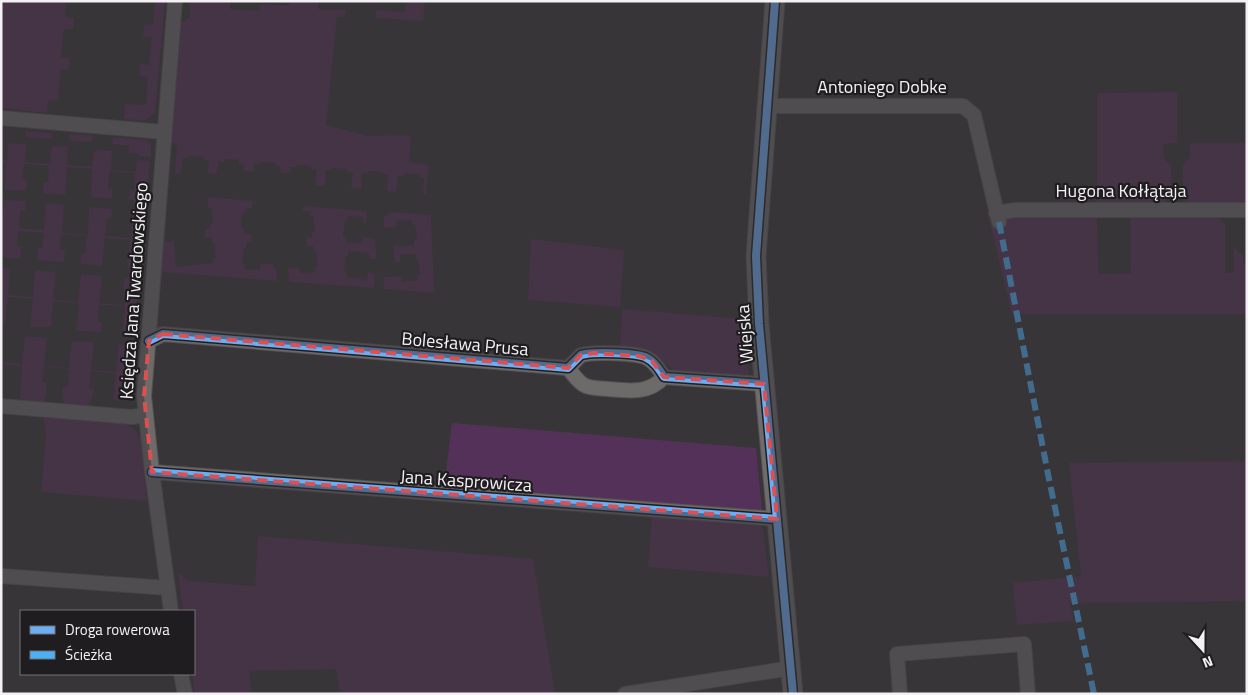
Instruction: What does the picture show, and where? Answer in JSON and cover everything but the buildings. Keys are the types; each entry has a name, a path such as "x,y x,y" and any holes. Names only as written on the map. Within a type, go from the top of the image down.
{"street":[{"name":"Księdza Jana Twardowskiego","path":"171,610 152,472 144,396 176,1"},
{"name":"Wiejska","path":"775,1 756,256 764,384 793,694"},
{"name":"Antoniego Dobke","path":"767,106 963,106 974,115 998,218"},
{"path":"1,118 164,132"},
{"name":"Hugona Kołłątaja","path":"998,218 1025,210 1247,210"},
{"name":"Bolesława Prusa","path":"149,341 163,334 568,368"},
{"path":"586,354 639,356 652,362 664,377 658,384 643,390 594,388 581,383 568,368 586,354"},
{"path":"664,377 764,384"},
{"path":"1,406 132,417 145,415"},
{"name":"Jana Kasprowicza","path":"152,472 777,519"},
{"path":"1,576 168,588"},
{"path":"900,694 897,654 1024,644 1028,694"},
{"path":"625,694 790,668"},
{"path":"181,675 184,694"}],"highlighted area":[{"path":"163,334 568,368 581,355 594,353 639,356 652,361 664,377 764,384 777,519 152,472 144,396 149,341"}],"shaded area":[{"path":"1,1 66,1 65,17 74,18 73,29 64,29 61,57 70,58 69,70 61,69 58,100 48,100 47,113 1,108"},
{"path":"155,1 165,1 155,113 145,121 124,119 125,104 146,105 148,77 139,76 140,64 149,65 152,37 143,36 144,24 153,25"},
{"path":"187,1 230,2 230,9 259,11 260,4 289,6 289,1 318,1 318,9 346,10 345,17 337,17 326,125 368,136 411,136 409,162 429,165 426,194 423,194 424,178 419,177 419,175 404,173 403,176 398,176 396,192 387,191 388,175 383,174 383,172 368,171 367,173 362,173 361,189 351,188 353,172 347,172 347,169 332,168 331,170 326,170 325,186 315,185 317,169 311,169 311,166 296,165 296,167 290,167 290,173 280,173 281,166 276,166 276,163 260,162 260,164 254,164 254,172 244,171 244,165 239,164 239,160 225,159 224,162 218,162 217,174 208,173 209,160 204,160 204,157 189,156 188,158 183,158 181,174 175,173 177,144 170,142 180,23 190,18 190,6"},
{"path":"406,1 425,1 423,21 376,18 376,10 405,12"},
{"path":"1177,92 1177,143 1163,144 1164,158 1171,166 1171,194 1165,200 1165,204 1057,208 1057,201 1097,201 1097,93"},
{"path":"26,131 52,133 52,139 26,137"},
{"path":"70,134 93,136 91,142 70,141"},
{"path":"112,137 147,140 151,145 151,157 138,156 137,153 128,153 129,146 113,144"},
{"path":"8,143 26,144 25,162 50,164 52,146 68,147 67,165 92,167 96,150 112,151 111,170 136,172 137,160 150,161 146,202 129,200 130,190 134,190 135,173 110,171 108,188 113,189 112,199 91,197 92,169 67,167 65,195 43,193 44,183 48,183 49,166 24,164 22,179 27,180 26,191 5,190 6,163 1,162 1,160 7,161"},
{"path":"1190,143 1247,143 1247,206 1186,205 1185,200 1189,199 1183,193 1183,165 1190,157"},
{"path":"207,197 253,201 252,208 246,208 245,213 242,213 241,228 244,229 244,234 252,235 251,243 247,242 246,248 244,248 242,263 245,264 245,269 260,270 261,264 273,264 273,268 276,269 277,281 161,272 164,242 174,241 176,267 213,263 213,258 216,258 214,242 212,242 211,237 205,238 205,229 210,229 210,224 213,223"},
{"path":"4,200 26,201 25,211 20,211 19,228 44,230 46,203 64,205 62,233 88,235 89,207 112,209 111,218 107,219 105,236 131,238 133,211 144,212 140,268 128,268 130,240 105,238 102,266 80,264 81,254 85,254 87,236 61,234 60,249 65,250 64,262 37,260 38,248 42,248 44,233 18,231 17,246 21,247 20,259 1,257 1,225"},
{"path":"303,206 367,211 366,224 363,223 363,217 348,216 347,221 345,221 343,236 346,237 346,242 361,244 362,237 375,239 377,259 369,259 369,253 349,251 348,256 346,256 344,271 347,272 347,277 367,280 368,272 375,274 374,288 289,282 288,268 299,267 300,273 315,272 315,267 318,266 316,251 314,251 313,246 307,246 306,238 312,237 312,232 315,232 313,216 310,216 310,211 303,211"},
{"path":"392,212 431,215 434,293 384,289 383,277 401,276 402,282 418,280 417,275 420,275 418,259 416,259 415,254 400,255 400,262 395,262 393,246 414,245 414,240 417,240 415,225 412,224 412,220 396,221 397,227 384,228 384,217"},
{"path":"1006,215 1097,217 1098,274 1131,273 1130,217 1216,215 1225,224 1225,273 1234,273 1234,247 1243,256 1243,264 1247,264 1247,314 1012,314 989,219"},
{"path":"531,239 624,250 620,307 528,300"},
{"path":"1,267 10,268 8,295 33,297 35,270 56,272 53,299 78,302 81,274 102,276 99,303 125,305 126,290 123,289 125,277 139,278 134,335 122,335 125,306 99,305 98,322 102,323 101,332 76,331 79,303 53,301 51,327 30,327 33,299 8,297 5,325 1,325"},
{"path":"622,309 745,319 749,376 732,377 675,371 646,349 620,348"},
{"path":"25,336 47,338 44,366 69,368 72,341 94,342 91,370 116,372 119,344 133,345 129,392 119,401 113,400 116,374 91,371 89,389 94,389 89,407 66,407 62,395 63,387 68,387 69,369 44,367 42,382 47,383 46,396 42,404 23,400 20,398 22,366 1,364 1,362 22,364"},
{"path":"43,415 126,424 134,429 141,438 147,501 41,492 46,433"},
{"path":"452,423 756,448 762,510 753,513 444,488"},
{"path":"1247,461 1247,601 1070,603 1074,621 1017,625 1013,583 1081,576 1069,463"},
{"path":"652,515 751,523 760,526 763,529 769,577 648,567"},
{"path":"258,536 533,559 555,694 340,694 336,669 249,671 252,694 195,694 192,675 195,675 195,610 183,610 178,572 188,581 255,586"}],"marked path":[{"path":"999,222 1049,479 1094,694"}],"cycle path":[{"path":"775,1 756,256 759,324 793,694"},
{"path":"149,341 163,334 568,368 581,355 592,353 625,354 645,357 656,366 664,377 764,384"},
{"path":"152,472 777,519"}]}
